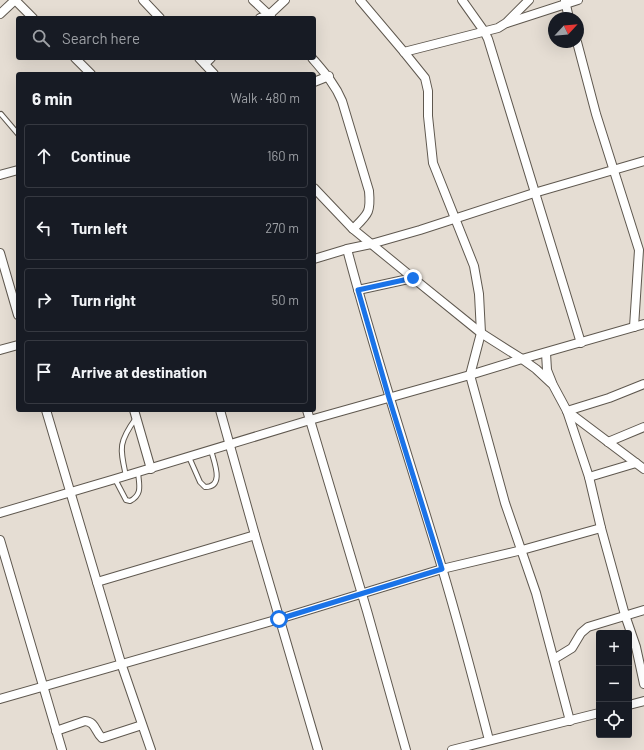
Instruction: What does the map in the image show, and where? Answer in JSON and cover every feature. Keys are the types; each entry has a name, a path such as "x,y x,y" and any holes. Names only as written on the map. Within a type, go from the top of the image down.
{"street":[{"path":"0,14 15,0 31,16"},
{"path":"143,0 158,16"},
{"path":"253,0 269,16"},
{"path":"271,16 285,0"},
{"path":"360,0 425,78 428,92 428,116 433,163 474,266 479,294 481,333 470,375 504,503 522,550 536,593 570,721"},
{"path":"462,0 484,31 491,47 534,193 581,343"},
{"path":"506,23 529,0"},
{"path":"404,52 498,28 506,23 565,2 578,0"},
{"path":"565,2 568,12"},
{"path":"579,48 596,114 639,250 634,327"},
{"path":"77,60 89,72"},
{"path":"205,60 213,72"},
{"path":"314,60 329,76 342,101 369,191 370,205 368,212 353,228"},
{"path":"316,81 329,76"},
{"path":"316,258 420,230 534,193 614,171 644,161"},
{"path":"0,175 16,171"},
{"path":"316,190 371,244 481,333 536,369 553,385"},
{"path":"347,249 389,398 442,569 489,740"},
{"path":"0,253 16,308"},
{"path":"358,290 413,278"},
{"path":"0,513 151,469 310,420 644,324"},
{"path":"0,350 16,346"},
{"path":"546,353 547,370 567,411 589,477 601,528 625,615 636,647 644,684"},
{"path":"567,411 609,398 644,384"},
{"path":"567,411 644,469"},
{"path":"47,412 121,663 151,750"},
{"path":"221,412 318,750"},
{"path":"308,412 362,594 406,750"},
{"path":"135,414 151,469"},
{"path":"608,442 644,427"},
{"path":"589,477 636,463"},
{"path":"0,699 121,663 279,619 442,569 522,550 601,528"},
{"path":"97,582 255,535"},
{"path":"0,540 62,750"},
{"path":"554,659 572,648 581,633 588,627 644,610"},
{"path":"632,704 644,700"},
{"path":"452,750 596,714"},
{"path":"56,731 85,721 90,721 93,723 102,738 142,725"}],"lane":[{"path":"1,114 16,132"},
{"path":"126,476 121,453 122,443 135,414"},
{"path":"189,457 200,482 205,487 211,487 215,484 217,476 210,450"},
{"path":"115,479 126,500 130,501 136,498 139,493 138,472"}],"route":[{"path":"279,619 442,569 389,398 358,290 413,278"}]}
